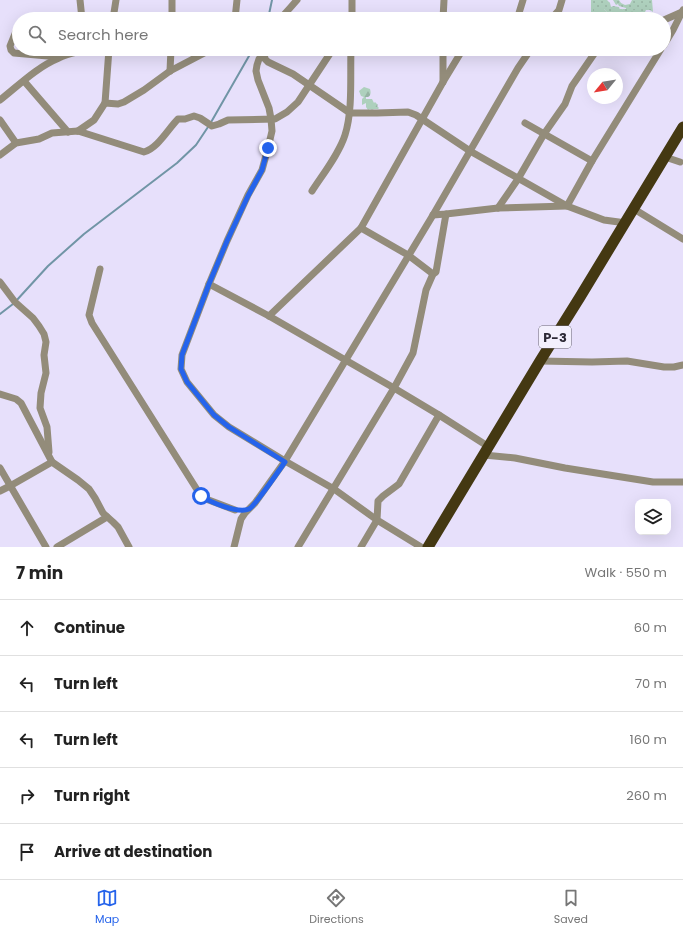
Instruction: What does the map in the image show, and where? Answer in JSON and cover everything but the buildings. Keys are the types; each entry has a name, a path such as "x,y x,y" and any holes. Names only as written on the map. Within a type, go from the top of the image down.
{"highway":[{"name":"P-3","path":"428,547 683,127"}],"street":[{"path":"80,0 81,12"},
{"path":"114,12 116,0"},
{"path":"172,0 172,12"},
{"path":"236,12 237,0"},
{"path":"286,12 297,0"},
{"path":"352,0 352,12"},
{"path":"444,0 444,12"},
{"path":"519,12 523,0"},
{"path":"557,12 562,0"},
{"path":"671,17 683,11"},
{"path":"671,33 683,11"},
{"path":"12,41 10,50 12,52"},
{"path":"48,56 59,57"},
{"path":"0,100 36,71 63,56"},
{"path":"78,131 94,120 105,103 108,56"},
{"path":"170,71 171,56"},
{"path":"105,103 118,104 124,102 144,90 170,71 199,56"},
{"path":"262,56 257,65 256,71 269,108 272,131 262,170 230,234 209,284 182,355 181,369 187,382 214,415 229,427 285,462 334,489 377,520 421,547"},
{"path":"265,56 265,59 268,62 292,74 350,112 408,112 416,115 470,151 567,206 604,220 626,223"},
{"path":"0,155 16,143 39,139 52,133 78,131 144,152 154,146 178,119 194,116 212,126 228,120 262,118 275,119 287,112 298,102 328,56"},
{"path":"312,191 339,149 345,135 350,112 351,56"},
{"path":"443,56 443,82"},
{"path":"269,316 360,228 459,56"},
{"path":"234,547 241,519 255,503 285,462 526,56"},
{"path":"498,208 518,179 544,134 565,104 575,81 593,56"},
{"path":"567,206 592,161 655,56"},
{"path":"24,81 68,132"},
{"path":"0,120 16,143"},
{"path":"525,123 592,161"},
{"path":"665,157 680,162"},
{"path":"433,215 498,208 567,206"},
{"path":"634,209 683,239"},
{"path":"298,547 394,388 413,353 426,290 438,267 446,214"},
{"path":"360,228 408,255 433,274"},
{"path":"100,269 90,315 92,323 201,496 235,510 249,509"},
{"path":"0,282 15,302 33,318 44,334 46,342 44,354 46,373 41,393 40,408 47,427 48,454"},
{"path":"209,284 269,316 439,415 486,451 565,468 652,482 683,482"},
{"path":"540,361 627,361 664,367 683,365"},
{"path":"0,394 16,399 21,403 52,462 78,480 88,489 103,513 118,528 129,547"},
{"path":"361,547 377,520 378,501 398,484 439,415"},
{"path":"0,491 52,462"},
{"path":"0,468 46,547"},
{"path":"235,510 241,519"},
{"path":"57,547 107,517"}],"green space":[{"path":"591,0 607,0 611,7 619,7 620,10 616,9 611,12 607,12 604,9 598,9 594,12 591,12"},
{"path":"613,0 619,0 625,5 630,4 632,0 652,0 653,12 646,10 645,12 624,12 622,9 626,8 619,6 618,4 616,5"},
{"path":"603,8 607,12 594,12 594,9"},
{"path":"614,9 622,9 625,12 611,12"},
{"path":"635,10 637,12 625,12"},
{"path":"364,87 370,89 371,91 370,96 366,97 366,99 372,99 374,103 375,102 378,105 378,109 368,110 366,103 362,105 362,99 364,97 361,96 359,91"}],"waterway":[{"path":"269,12 272,0"},
{"path":"16,301 48,266 84,234 177,163 196,145 210,124 249,56"},
{"path":"0,314 13,304"}],"route":[{"path":"201,496 235,510 249,509 285,462 229,427 214,415 187,382 181,369 182,355 209,284 227,241 262,170 268,148"}]}
